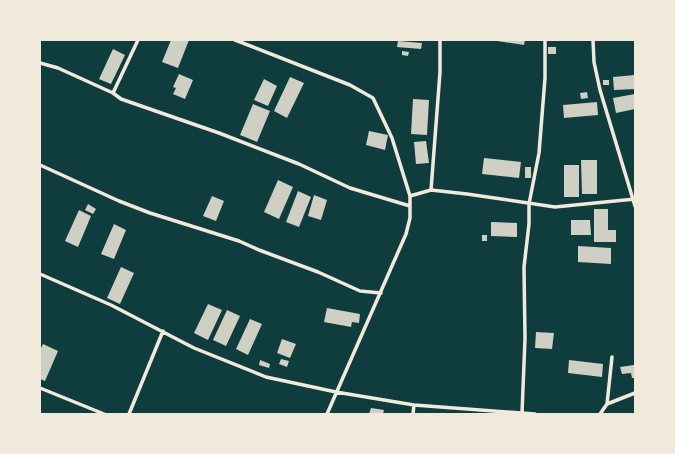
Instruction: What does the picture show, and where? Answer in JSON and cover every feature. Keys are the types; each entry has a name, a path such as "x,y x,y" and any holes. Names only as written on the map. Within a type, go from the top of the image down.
{"street":[{"path":"113,93 138,40"},
{"path":"235,40 350,85 373,98 392,138 410,196 410,218 406,234 327,414"},
{"path":"431,190 440,72 440,40"},
{"path":"522,413 525,339 524,267 529,224 529,204 538,153 545,78 545,40"},
{"path":"593,40 594,62 600,90 635,206"},
{"path":"40,63 58,68 113,93 121,99 219,133 299,164 350,188 410,206"},
{"path":"40,165 150,214 239,241 318,272 360,291 381,293"},
{"path":"410,196 431,190 555,207 634,199"},
{"path":"40,274 112,305 194,348 266,377 336,392 414,405 535,414"},
{"path":"129,414 163,331"},
{"path":"608,404 612,357"},
{"path":"40,388 104,414"},
{"path":"600,414 608,404 635,393"},
{"path":"413,414 414,405"}],"building":[{"path":"171,40 189,40 178,68 162,62"},
{"path":"491,40 525,40 524,45"},
{"path":"398,41 422,43 421,49 397,47"},
{"path":"548,47 556,47 556,54 548,54"},
{"path":"113,49 125,55 111,84 99,79"},
{"path":"402,51 409,52 408,56 402,55"},
{"path":"179,74 193,80 185,99 173,94 176,88 173,87"},
{"path":"635,75 635,89 614,90 613,77"},
{"path":"290,77 304,83 287,118 274,111"},
{"path":"264,79 277,86 268,106 254,100"},
{"path":"603,80 609,80 609,85 603,85"},
{"path":"587,92 588,98 581,99 580,93"},
{"path":"635,94 635,109 616,113 613,98"},
{"path":"413,99 429,100 427,135 411,134"},
{"path":"597,102 598,115 564,118 563,105"},
{"path":"253,104 270,111 257,142 240,135"},
{"path":"369,131 388,135 385,150 366,145"},
{"path":"426,141 429,163 416,164 414,142"},
{"path":"484,158 521,162 519,178 482,174"},
{"path":"581,160 597,160 597,194 582,194"},
{"path":"564,165 579,165 579,197 564,197"},
{"path":"525,167 531,167 531,178 525,178"},
{"path":"278,180 293,187 279,219 264,212"},
{"path":"298,191 311,197 299,227 286,222"},
{"path":"314,195 327,200 321,220 308,216"},
{"path":"212,196 224,201 216,221 203,216"},
{"path":"88,204 96,209 93,214 85,210"},
{"path":"594,209 608,209 608,230 616,230 616,242 594,242"},
{"path":"79,210 91,216 78,247 65,241"},
{"path":"571,220 590,220 591,235 571,235"},
{"path":"491,222 517,223 517,237 491,236"},
{"path":"114,224 126,230 114,259 101,254"},
{"path":"482,235 487,235 487,241 482,241"},
{"path":"578,246 611,248 611,264 578,262"},
{"path":"121,267 134,273 120,304 107,298"},
{"path":"208,304 222,310 208,340 194,333"},
{"path":"327,308 360,314 359,323 352,322 351,327 324,322"},
{"path":"227,310 240,316 226,346 213,340"},
{"path":"250,319 262,324 248,355 236,349"},
{"path":"536,332 554,333 552,349 535,348"},
{"path":"282,339 296,344 290,358 277,353"},
{"path":"43,344 58,351 45,381 40,379 40,350"},
{"path":"281,359 289,361 287,367 279,364"},
{"path":"260,360 270,364 269,368 259,365"},
{"path":"569,360 603,364 602,377 568,373"},
{"path":"634,365 635,378 632,378 631,373 622,374 620,367"},
{"path":"371,408 384,410 383,414 369,414"}]}
